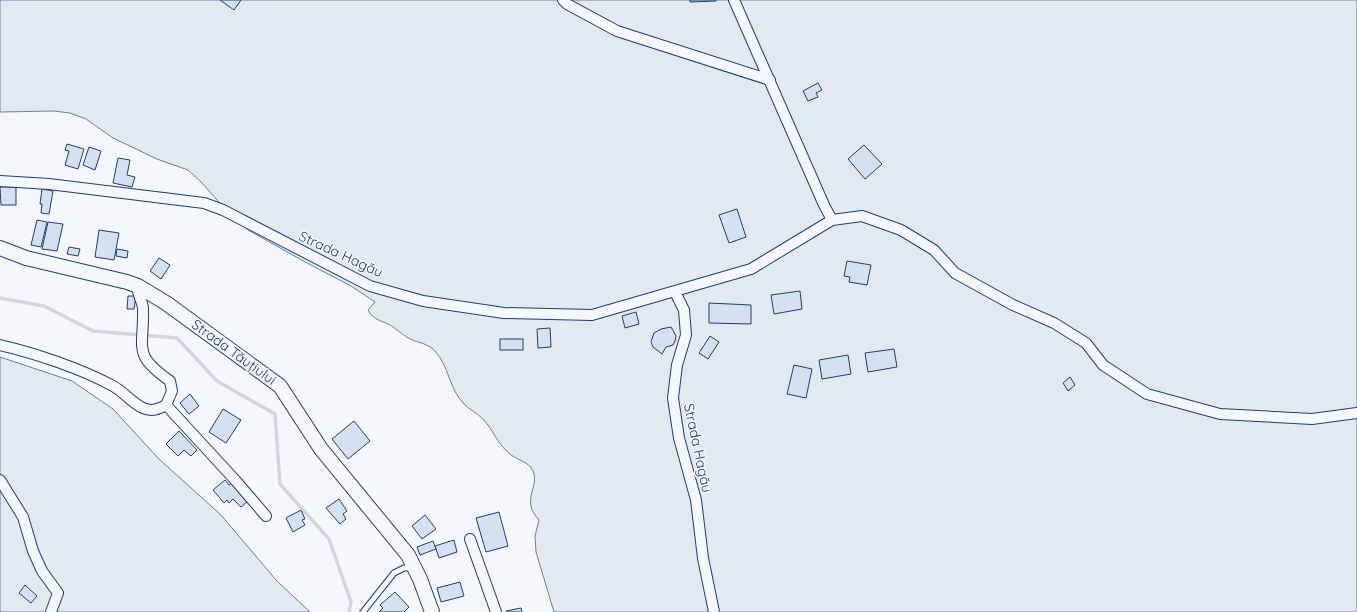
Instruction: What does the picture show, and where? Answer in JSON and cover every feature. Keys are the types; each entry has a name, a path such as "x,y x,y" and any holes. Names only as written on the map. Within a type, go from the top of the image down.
{"street":[{"path":"563,0 617,31 770,80"},
{"path":"734,0 824,206 832,220 862,216 901,230 934,250 955,273 1012,305 1054,323 1086,343 1103,365 1147,394 1220,414 1312,419 1357,413"},
{"name":"Strada Hagău","path":"0,181 48,184 204,203 223,210 370,286 431,302 504,313 592,315 675,292 751,269 832,220"},
{"name":"Strada Tăuțiului","path":"0,248 26,258 128,282 138,286 166,303 280,386 321,449 398,540 414,568 432,612"},
{"path":"0,345 75,369 120,389 144,408 152,410 160,409 166,405 170,399 172,386 170,381 153,368 146,360 142,352 143,305 137,293 138,286"},
{"name":"Strada Hagău","path":"675,292 684,310 686,335 677,365 673,398 679,438 696,500 703,558 714,612"},
{"path":"166,405 266,516"},
{"path":"0,480 23,517 33,551 42,571 58,593 51,612"},
{"path":"470,539 496,612"}],"lane":[{"path":"363,612 394,573 404,568 414,568"}],"shaded area":[{"path":"0,0 1357,0 1357,612 554,612 536,552 535,536 539,520 531,506 534,483 533,471 526,463 506,451 483,419 466,406 459,398 440,357 435,351 426,345 408,338 390,325 370,314 368,310 375,302 351,286 248,230 235,220 201,182 188,170 157,159 113,138 86,119 70,113 54,111 0,112"},
{"path":"0,357 72,381 113,409 159,459 221,515 277,581 310,612 0,612"}],"building":[{"path":"220,0 241,0 234,10"},
{"path":"690,0 716,0 716,1 690,2"},
{"path":"818,83 822,90 816,93 818,97 808,101 803,91"},
{"path":"67,144 84,149 78,169 65,165 69,151 65,150"},
{"path":"864,145 882,164 865,179 848,159"},
{"path":"89,147 101,151 95,170 83,165"},
{"path":"118,158 130,160 127,175 135,177 132,187 113,183"},
{"path":"0,187 16,187 16,205 1,205"},
{"path":"42,189 53,191 49,214 41,213 42,204 40,204"},
{"path":"737,209 746,237 729,243 719,215"},
{"path":"37,220 47,222 41,247 31,245"},
{"path":"48,222 63,224 57,251 42,249"},
{"path":"99,230 119,233 114,260 95,257"},
{"path":"69,247 80,249 78,256 67,254"},
{"path":"117,249 128,251 127,258 116,256"},
{"path":"159,258 170,265 161,279 150,271"},
{"path":"847,261 871,265 867,285 849,282 850,277 844,276"},
{"path":"800,291 802,309 774,314 771,295"},
{"path":"128,296 136,296 134,309 127,309"},
{"path":"709,303 751,305 751,324 709,323"},
{"path":"636,312 639,324 625,328 622,316"},
{"path":"671,327 676,336 675,341 673,345 666,347 662,354 653,347 651,342 654,333 661,329"},
{"path":"550,328 551,347 538,348 537,329"},
{"path":"710,336 719,342 708,359 699,353"},
{"path":"500,339 523,339 523,350 500,350"},
{"path":"894,349 897,367 868,372 865,353"},
{"path":"848,355 851,374 822,379 819,360"},
{"path":"794,365 812,369 806,398 787,394"},
{"path":"1070,377 1075,385 1068,391 1063,383"},
{"path":"190,394 199,406 189,414 180,403"},
{"path":"223,409 241,420 226,443 209,432"},
{"path":"354,421 370,441 348,459 332,439"},
{"path":"179,431 197,450 191,456 184,450 178,456 166,444"},
{"path":"225,480 229,485 233,482 249,500 241,507 233,499 229,503 227,500 224,503 213,490"},
{"path":"339,499 347,511 343,514 346,519 340,524 326,508"},
{"path":"301,510 305,519 302,520 305,525 293,532 286,518"},
{"path":"499,512 508,546 486,552 476,518"},
{"path":"425,515 436,529 422,539 412,526"},
{"path":"454,540 457,552 439,558 435,546"},
{"path":"433,541 436,549 420,555 417,547"},
{"path":"460,582 464,596 441,602 437,588"},
{"path":"25,585 37,596 31,603 19,593"},
{"path":"395,592 409,607 404,612 379,612 383,608 380,605"},
{"path":"521,608 522,612 506,611"}],"waterway":[{"path":"0,298 44,306 93,331 177,338 217,381 275,414 280,484 329,539 351,602 349,612"}]}
